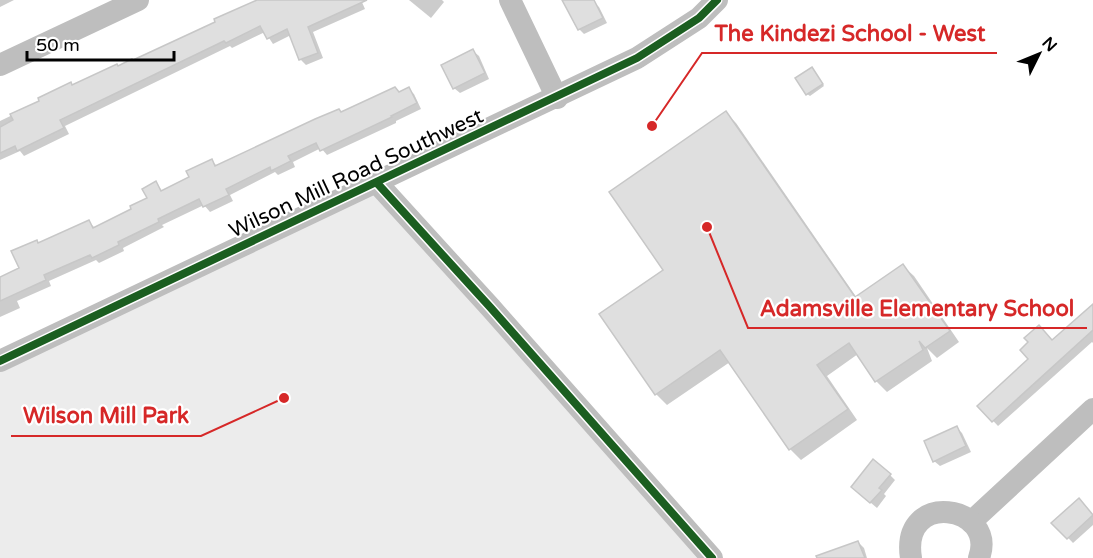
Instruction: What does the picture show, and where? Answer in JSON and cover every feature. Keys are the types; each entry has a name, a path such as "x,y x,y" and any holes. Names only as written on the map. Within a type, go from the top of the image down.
{"street":[{"path":"0,65 138,0"},
{"path":"510,0 557,98"},
{"name":"Wilson Mill Road Southwest","path":"0,362 637,58 699,18 717,0"},
{"path":"377,183 712,558"},
{"path":"971,522 1093,409"},
{"path":"911,558 909,546 917,524 938,511 950,511 971,522 978,531 981,542 979,558"}],"shaded area":[{"path":"385,178 712,558 0,558 0,365"}],"building":[{"path":"257,0 367,0 308,27 318,53 299,60 287,29 267,39 260,26 60,120 64,128 17,151 15,146 0,153 0,127 13,120 10,114 39,101 38,98 71,82 72,85 117,64 118,66 133,60"},
{"path":"562,0 594,0 603,18 578,30"},
{"path":"473,49 485,73 453,89 441,65"},
{"path":"812,67 823,84 806,95 795,78"},
{"path":"395,87 399,92 409,87 417,103 320,151 316,143 288,156 291,161 271,171 270,167 226,189 229,195 203,207 199,199 118,242 119,245 92,258 90,255 44,275 46,280 0,301 0,277 19,268 11,251 37,240 38,243 89,220 93,228 131,209 130,206 147,198 142,189 156,181 161,191 189,177 186,171 212,159 215,166 315,119 339,109 341,112"},
{"path":"726,111 855,297 903,264 950,331 925,348 919,341 923,350 875,382 849,343 817,365 848,409 789,450 720,350 655,395 599,314 663,270 609,192"},
{"path":"1093,304 1093,330 992,422 977,406 1028,359 1020,350 1028,342 1024,338 1039,325 1052,340"},
{"path":"957,426 966,446 933,462 924,441"},
{"path":"873,459 891,474 879,488 882,490 870,503 851,487"},
{"path":"1079,498 1093,515 1067,539 1051,523"},
{"path":"858,541 865,558 817,558 816,556"}],"cycle path":[{"path":"0,361 637,58 699,18 717,0"},
{"path":"377,183 712,558"}],"place":[{"name":"The Kindezi School - West","path":"652,126"},
{"name":"Adamsville Elementary School","path":"707,227"},
{"name":"Wilson Mill Park","path":"284,398"}]}
